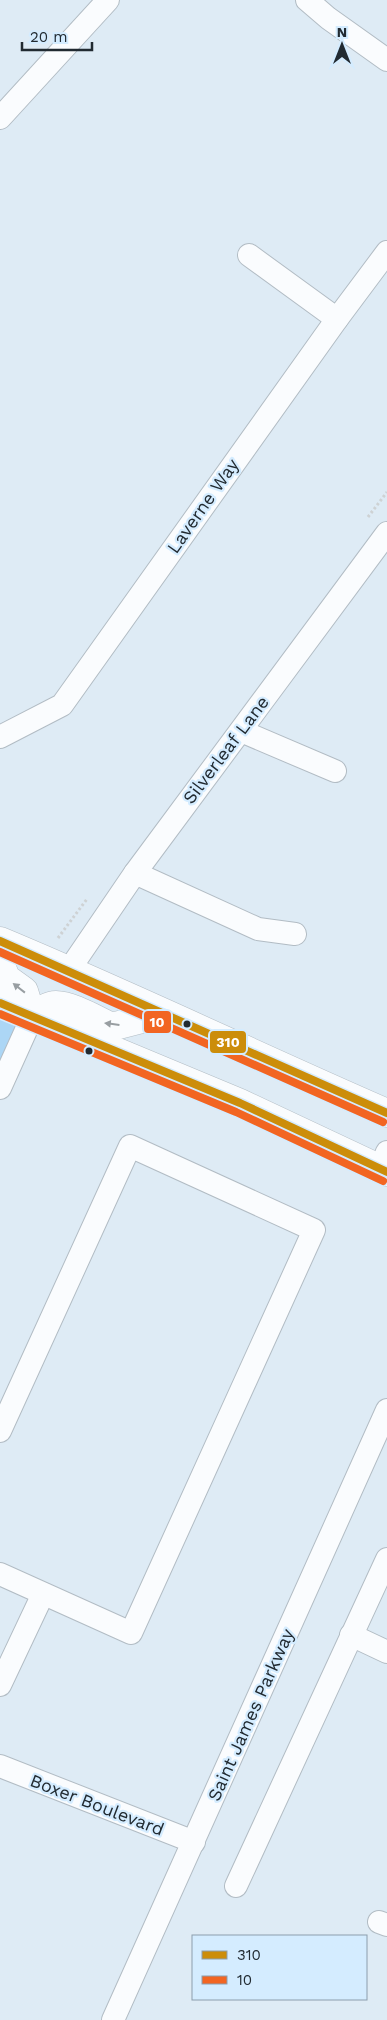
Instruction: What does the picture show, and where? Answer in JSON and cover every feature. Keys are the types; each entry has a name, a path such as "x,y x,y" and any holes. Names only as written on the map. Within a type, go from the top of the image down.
{"main road":[{"path":"0,941 69,970 387,1113"},
{"path":"0,963 6,978 24,991 32,1017"},
{"path":"0,1003 385,1164"},
{"path":"32,1017 48,1006 55,1005 64,1006 108,1025 115,1026 150,1017 159,1016 177,1019"}],"street":[{"path":"0,118 108,0"},
{"path":"307,0 328,18 387,60"},
{"name":"Laverne Way","path":"0,737 62,705 337,319 387,252"},
{"path":"249,255 337,319"},
{"name":"Silverleaf Lane","path":"69,970 135,873 387,533"},
{"path":"241,731 335,771"},
{"path":"135,873 258,929 295,934"},
{"path":"0,1088 32,1017"},
{"path":"0,1431 130,1146 314,1230 131,1633 0,1574"},
{"name":"Saint James Parkway","path":"113,2020 387,1410"},
{"path":"236,1886 387,1559"},
{"path":"0,1684 43,1594"},
{"path":"351,1635 387,1652"},
{"name":"Boxer Boulevard","path":"0,1766 194,1842"}],"shaded area":[{"path":"0,1003 32,1017 0,1088"}],"transit line":[{"name":"310","path":"0,941 387,1113"},
{"name":"10","path":"0,952 383,1122"},
{"name":"310","path":"0,1003 240,1103 387,1172"},
{"name":"10","path":"0,1014 236,1112 383,1181"}]}
